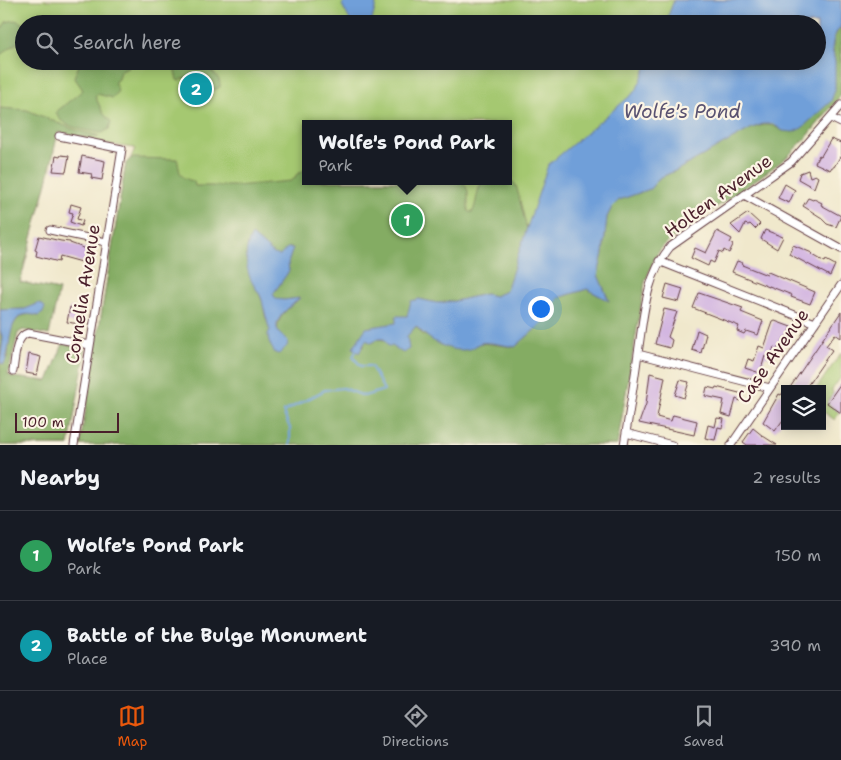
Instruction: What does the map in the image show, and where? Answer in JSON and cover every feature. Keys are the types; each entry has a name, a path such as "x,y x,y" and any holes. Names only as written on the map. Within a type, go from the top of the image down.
{"street":[{"name":"Holten Avenue","path":"624,445 644,313 652,278 659,261 670,248 791,162 841,105"},
{"path":"831,118 841,123"},
{"name":"Cornelia Avenue","path":"59,136 122,148 74,445"},
{"path":"744,195 841,249"},
{"path":"50,230 106,242"},
{"path":"659,261 815,323"},
{"name":"Case Avenue","path":"731,445 841,285"},
{"path":"13,372 19,340 24,334 28,333 90,345"},
{"path":"638,354 770,388"},
{"path":"626,433 672,445"}],"green space":[{"path":"0,0 841,0 841,95 807,137 786,158 685,228 663,246 655,257 645,282 617,445 80,445 126,163 130,160 135,148 58,132 47,182 20,282 59,290 23,330 18,333 8,374 12,377 48,381 63,344 84,349 69,445 0,445"},
{"path":"15,20 15,44 0,55 0,32 6,22"},
{"path":"841,26 841,95 807,137 786,158 685,228 663,246 655,257 645,282 617,445 80,445 126,163 131,158 177,159 182,176 194,181 195,186 236,186 291,181 302,171 302,185 465,185 468,191 469,212 472,212 474,208 480,185 512,185 512,182 516,185 527,229 506,291 495,296 485,294 437,303 419,299 407,316 397,323 366,328 363,347 366,340 372,343 377,339 408,343 406,337 416,326 423,335 471,348 481,343 515,347 540,325 558,298 587,289 609,301 598,275 603,253 607,217 612,207 619,200 650,189 659,178 752,128 768,125 783,131 835,62 833,43 835,35","holes":["252,235 274,254 280,256 288,248 293,248 288,263 289,271 273,294 276,299 300,298 287,309 281,318 278,333 268,335 270,330 263,303 254,286 246,255"]},
{"path":"77,70 122,70 115,81 118,90 113,98 97,94 95,96 103,113 111,122 109,129 102,133 71,126 60,120 56,112 83,90 74,77"},
{"path":"175,70 209,70 217,77 220,87 214,90 193,78 177,80"},
{"path":"0,108 27,110 75,130 99,136 91,138 58,132 47,182 20,282 59,290 49,335 23,330 18,333 8,374 12,377 48,381 63,344 84,349 85,355 69,445 0,445 0,363 8,357 9,342 16,320 29,314 38,316 43,313 40,303 25,309 0,310"},
{"path":"0,330 3,339 0,363"},
{"path":"841,353 841,377 832,390 833,394 827,403 839,412 835,420 826,414 826,385 819,385"}],"water":[{"path":"346,0 377,0 373,15 347,15 342,5"},
{"name":"Wolfe's Pond","path":"674,0 841,0 841,26 834,36 832,48 835,62 835,90 831,101 802,128 793,132 783,131 773,124 763,124 752,128 659,178 650,189 619,200 612,207 607,217 603,253 598,275 609,301 587,289 558,298 540,325 515,347 483,343 463,350 448,348 433,341 416,326 407,336 409,349 403,353 392,346 388,346 384,339 377,339 372,343 366,340 359,353 353,348 366,328 396,323 396,316 407,316 411,301 419,299 437,303 485,294 495,296 506,291 548,165 636,91 645,70 826,70 826,15 668,15"},
{"path":"252,235 274,254 280,256 287,248 293,248 288,263 289,271 273,294 276,299 300,298 283,313 277,323 279,333 288,341 287,346 279,354 275,353 269,342 268,335 270,331 262,300 247,268 247,247"},
{"path":"40,303 45,307 43,313 38,316 27,314 15,322 7,357 4,364 0,363 3,339 0,330 0,310 25,309"}],"building":[{"path":"831,139 841,143 841,155 830,170 815,163"},
{"path":"61,155 69,156 66,172 53,171 56,156 60,157"},
{"path":"82,156 105,161 102,180 91,178 92,174 79,172"},
{"path":"808,170 810,177 815,175 818,177 814,188 798,179 800,173"},
{"path":"785,184 795,190 789,203 778,198"},
{"path":"808,198 822,203 821,205 841,216 836,227 827,224 822,218 803,206"},
{"path":"71,204 81,207 77,219 83,221 81,226 70,222 73,213 69,212"},
{"path":"748,213 760,224 755,229 750,224 745,224 740,234 731,225"},
{"path":"765,230 783,237 777,249 761,239"},
{"path":"717,231 732,239 730,243 733,245 729,253 724,250 723,253 719,251 714,263 710,261 708,266 691,258 695,248 706,253"},
{"path":"39,236 70,242 92,251 89,264 60,256 59,262 36,256 37,251 35,250"},
{"path":"793,245 812,253 825,262 826,260 835,265 830,276 789,254"},
{"path":"737,261 743,263 742,265 767,275 768,272 815,292 810,304 732,272"},
{"path":"667,284 683,289 679,302 663,298"},
{"path":"699,293 743,308 741,312 763,321 758,335 746,331 744,334 737,331 739,326 693,308"},
{"path":"70,307 81,309 79,324 67,322"},
{"path":"664,309 677,312 668,337 672,340 670,348 655,344"},
{"path":"841,312 841,338 835,334 826,346 832,350 808,385 792,385"},
{"path":"775,321 791,327 780,349 774,347 770,358 765,356 760,373 745,368 748,359 754,361 759,346 764,348"},
{"path":"697,330 706,334 701,353 692,350"},
{"path":"29,354 41,357 37,375 26,373"},
{"path":"650,373 665,377 657,417 671,421 673,415 697,421 694,435 639,423 646,404"},
{"path":"680,380 689,382 684,398 675,395"},
{"path":"841,383 841,413 827,403"},
{"path":"707,387 715,389 716,387 743,394 741,401 736,399 731,417 721,414 724,400 705,396"},
{"path":"779,394 781,395 781,423 775,431 763,422"},
{"path":"717,418 724,419 722,428 718,427 715,440 705,438 708,425 715,427"},
{"path":"753,428 777,445 747,445 743,442"}],"waterway":[{"path":"290,445 290,428 283,412 325,390 343,388 364,396 384,390 371,366 361,366 353,357 356,351"}],"place":[{"name":"Battle of the Bulge Monument","path":"196,89"},
{"name":"Wolfe's Pond Park","path":"407,220"}]}
